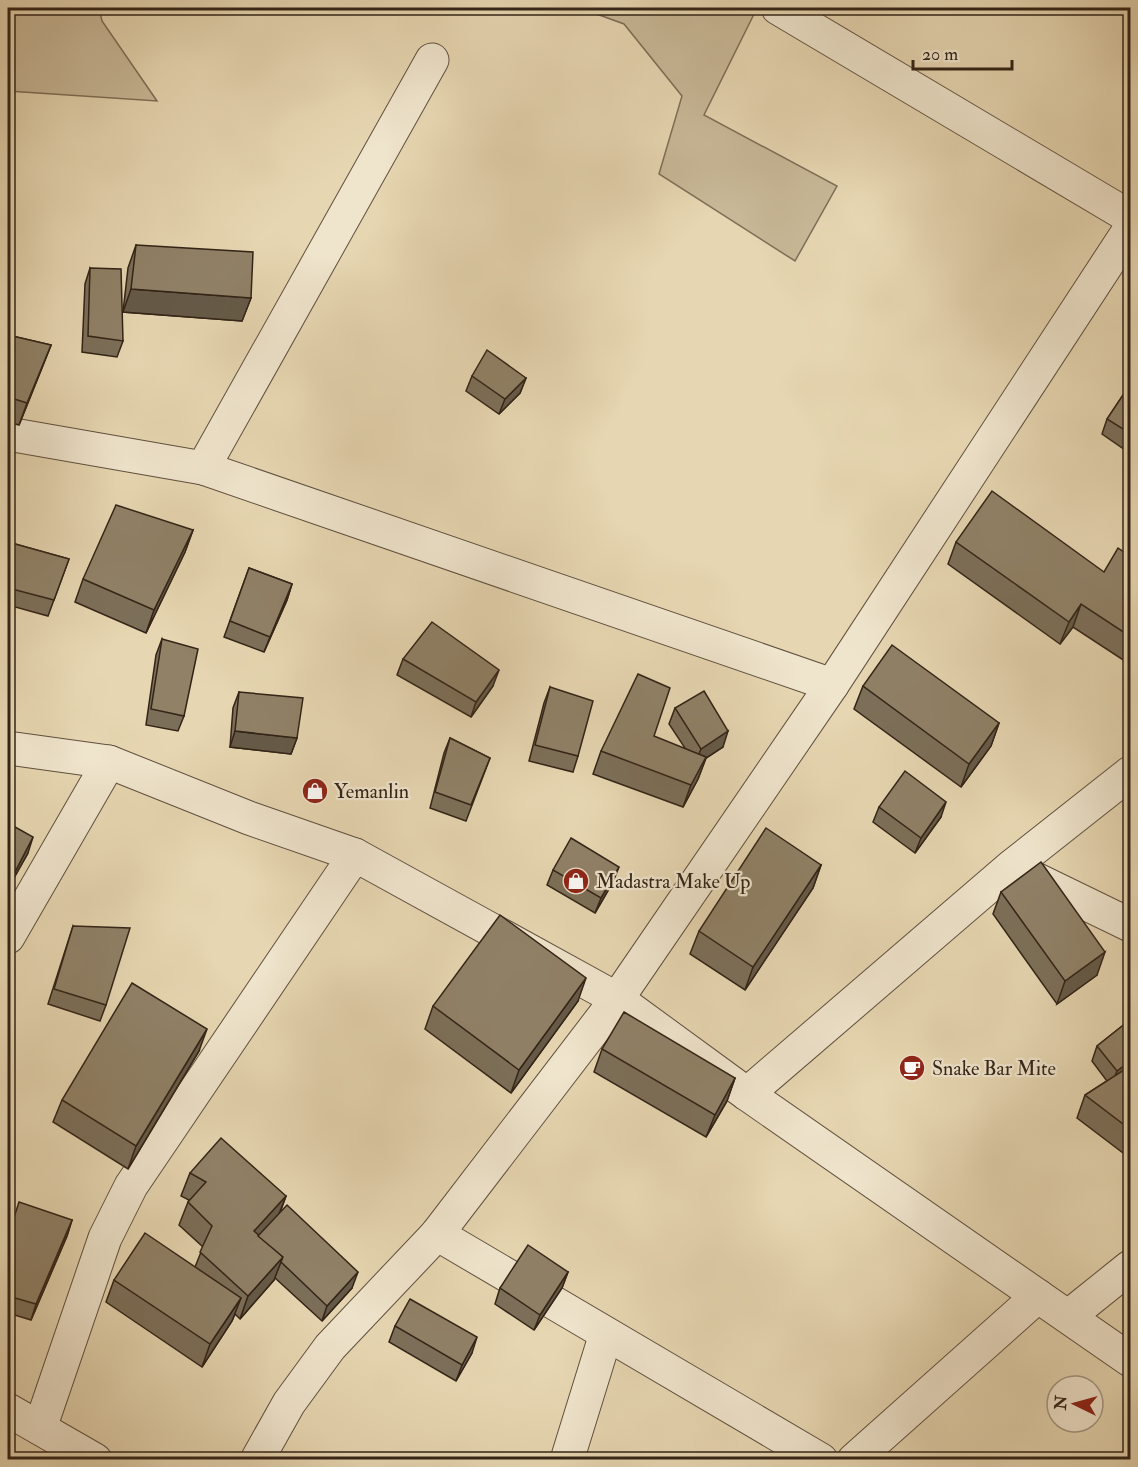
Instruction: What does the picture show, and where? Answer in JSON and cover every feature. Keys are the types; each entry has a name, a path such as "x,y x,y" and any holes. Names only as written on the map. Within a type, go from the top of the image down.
{"street":[{"path":"778,8 1131,217"},
{"path":"203,468 432,60"},
{"path":"257,1460 290,1403 330,1347 436,1234 616,999 832,685 1131,229"},
{"path":"8,434 203,468 832,685"},
{"path":"8,748 109,762 249,818 355,855 616,999 747,1094 1131,1360"},
{"path":"8,937 109,762"},
{"path":"747,1094 1011,867 1131,773"},
{"path":"40,1428 105,1238 131,1186 355,855"},
{"path":"1011,867 1131,925"},
{"path":"436,1234 820,1460"},
{"path":"1069,1316 1131,1267"},
{"path":"854,1460 1038,1296"},
{"path":"567,1460 606,1334"},
{"path":"8,1410 95,1460"}],"shaded area":[{"path":"8,8 99,8 102,21 157,101 8,91"},
{"path":"580,8 757,8 704,115 837,186 795,261 659,174 682,96 624,24"}],"building":[{"path":"136,245 253,252 251,298 131,289"},
{"path":"90,268 121,269 123,341 88,336"},
{"path":"8,335 51,345 27,403 8,397"},
{"path":"487,350 526,378 505,399 472,376"},
{"path":"1131,383 1131,434 1107,419"},
{"path":"992,491 1104,572 1118,548 1131,557 1131,637 1081,604 1069,622 956,542"},
{"path":"116,505 193,530 154,610 83,579"},
{"path":"8,542 69,559 54,600 8,588"},
{"path":"249,568 292,584 270,637 230,621"},
{"path":"432,622 499,670 476,702 403,659"},
{"path":"162,639 198,649 184,716 151,709"},
{"path":"892,645 999,723 969,764 863,686"},
{"path":"638,674 670,688 654,736 706,757 691,785 601,751"},
{"path":"550,687 593,701 578,756 535,745"},
{"path":"704,691 728,731 701,749 675,708"},
{"path":"239,692 303,698 297,738 235,731"},
{"path":"450,738 490,758 471,805 435,792"},
{"path":"905,771 946,802 921,838 879,807"},
{"path":"8,823 33,837 16,870 8,865"},
{"path":"766,828 821,865 753,967 699,931"},
{"path":"571,838 619,867 601,898 553,870"},
{"path":"1041,862 1105,952 1065,981 1001,892"},
{"path":"500,915 586,978 519,1070 433,1006"},
{"path":"73,926 130,928 106,1005 54,989"},
{"path":"132,983 207,1029 136,1146 62,1100"},
{"path":"624,1012 735,1078 715,1115 602,1049"},
{"path":"1131,1019 1131,1060 1117,1071 1097,1046"},
{"path":"1131,1066 1131,1130 1085,1095"},
{"path":"221,1138 286,1196 254,1231 283,1257 248,1296 200,1252 212,1226 188,1202 206,1182 190,1173"},
{"path":"19,1202 72,1220 36,1304 8,1296 8,1236"},
{"path":"287,1205 358,1272 327,1306 281,1262 283,1257 258,1236"},
{"path":"145,1233 241,1298 210,1344 114,1280"},
{"path":"528,1245 568,1272 540,1315 500,1288"},
{"path":"410,1299 477,1337 462,1365 395,1326"}],"place":[{"name":"Yemanlin","path":"315,791"},
{"name":"Madastra Make Up","path":"576,881"},
{"name":"Snake Bar Mite","path":"912,1068"}]}
